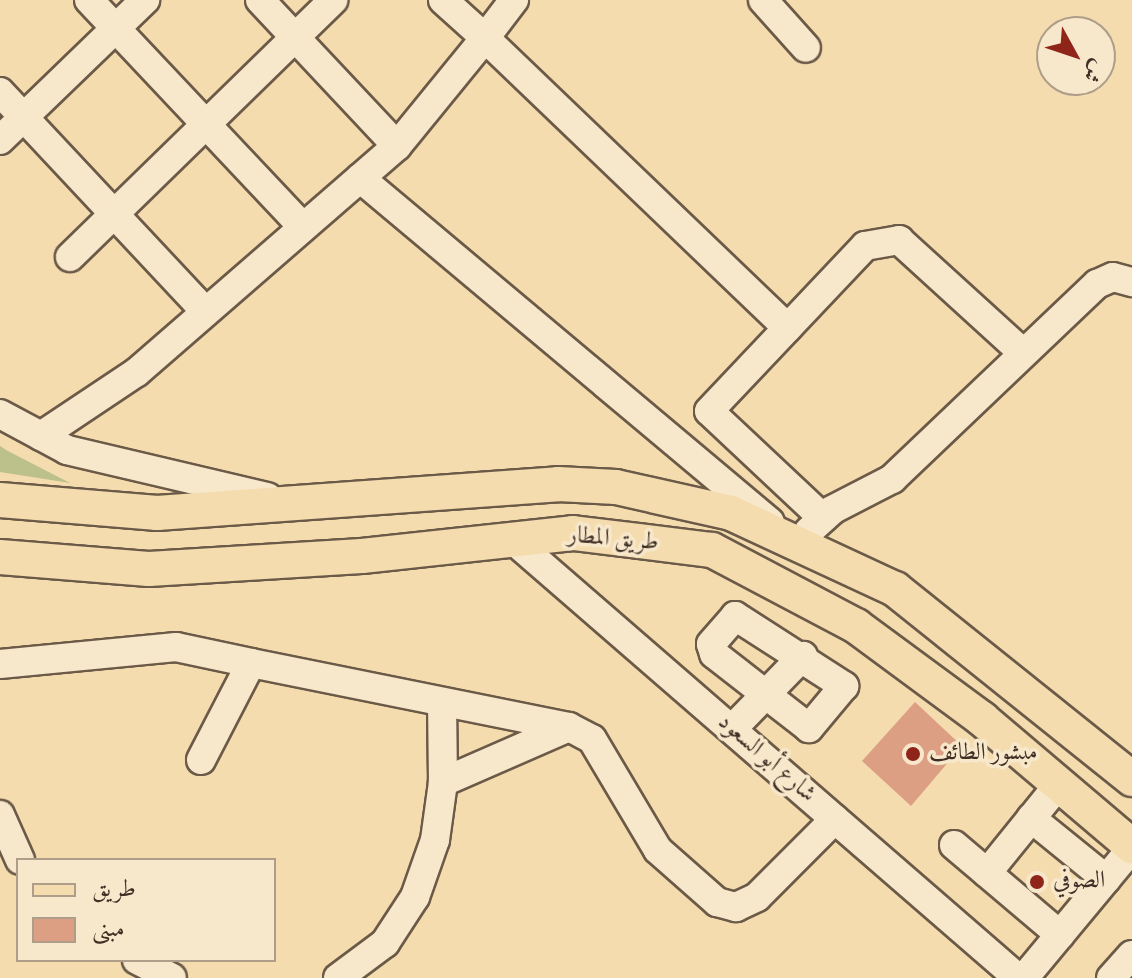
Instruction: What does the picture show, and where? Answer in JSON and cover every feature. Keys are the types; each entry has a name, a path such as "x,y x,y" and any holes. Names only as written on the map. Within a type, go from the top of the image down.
{"main road":[{"name":"طريق المطار","path":"0,500 157,513 558,484 616,487 731,513 792,538 895,589 1132,779"},
{"name":"طريق المطار","path":"0,557 149,569 573,533 712,550 856,626 1059,784 1132,847"}],"street":[{"path":"89,0 303,227"},
{"path":"0,140 145,0"},
{"path":"260,0 397,146"},
{"path":"70,257 333,0"},
{"path":"443,0 787,328"},
{"path":"41,436 137,372 397,146 514,0"},
{"path":"763,0 806,48"},
{"path":"0,92 206,312"},
{"path":"360,178 631,411 792,538 892,479 1021,351 1097,284 1113,277 1132,282"},
{"path":"823,518 709,411 865,246 899,240 1021,351"},
{"path":"0,414 67,450 186,483 293,502"},
{"name":"شارع أبو السعود","path":"513,540 1018,978"},
{"path":"730,618 742,618 803,656 844,686 814,723 803,726 712,650 730,618"},
{"path":"0,664 176,647 569,727 592,739 658,850 717,902 736,907 757,897 835,819"},
{"path":"732,729 803,656"},
{"path":"201,760 251,663"},
{"path":"338,978 385,943 415,897 435,840 443,782 442,702"},
{"path":"443,782 569,727"},
{"path":"987,873 1059,784"},
{"path":"0,815 19,858"},
{"path":"1031,818 1106,879"},
{"path":"954,845 1060,935"},
{"path":"1024,978 1132,847"},
{"path":"1111,978 1132,955"},
{"path":"141,962 172,978"}],"green space":[{"path":"0,446 6,450 70,483 0,472"}],"building":[{"name":"مبشور الطائف","path":"915,702 962,746 911,806 862,761"}],"place":[{"name":"مبشور الطائف","path":"913,754"},
{"name":"الصوفي","path":"1037,882"}]}
